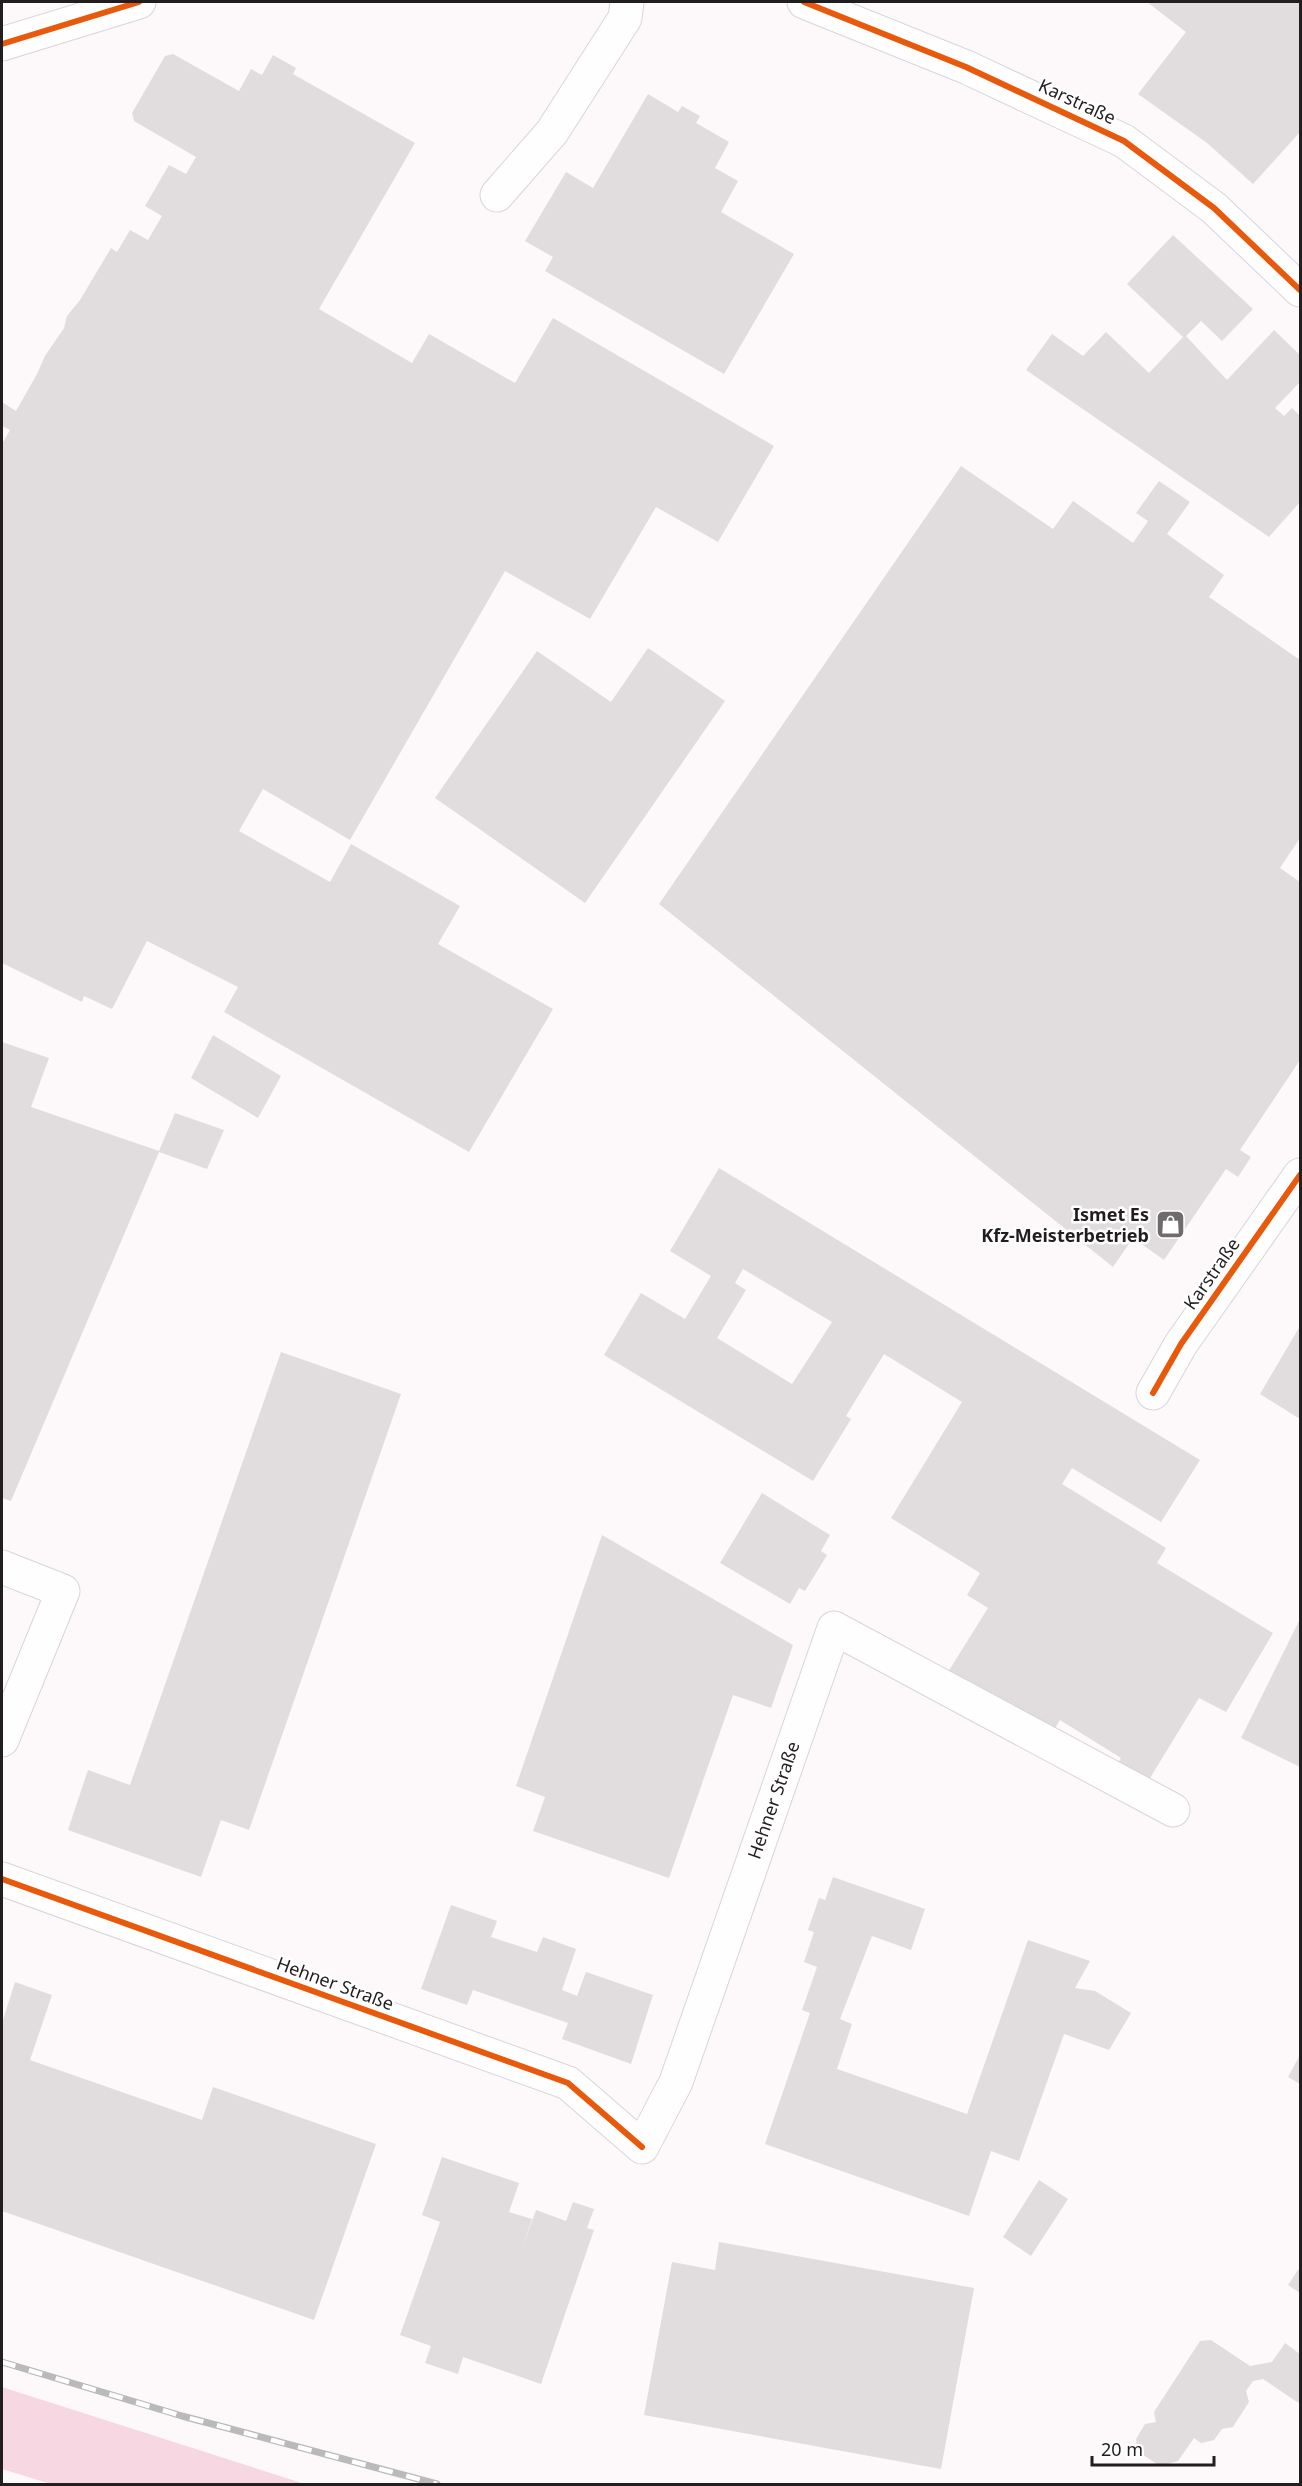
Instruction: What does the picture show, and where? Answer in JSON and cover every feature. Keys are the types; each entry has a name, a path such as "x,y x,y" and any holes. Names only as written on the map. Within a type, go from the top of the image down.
{"street":[{"path":"2,44 139,2"},
{"path":"497,195 552,132 625,18 627,2"},
{"name":"Karstraße","path":"804,2 966,67 1124,141 1214,208 1300,290"},
{"name":"Karstraße","path":"1153,1393 1181,1344 1300,1176"},
{"path":"2,1567 63,1591 2,1740"},
{"name":"Hehner Straße","path":"2,1879 568,2083 642,2147 676,2082 834,1628 1173,1810"}],"shaded area":[{"path":"2,2387 305,2484 51,2484 2,2469"}],"building":[{"path":"1147,2 1300,2 1300,132 1253,184 1207,143 1138,94 1186,32"},
{"path":"173,54 239,91 251,69 262,75 273,55 296,68 293,74 415,143 319,309 412,363 429,334 515,383 553,318 774,446 718,542 656,507 590,619 505,571 350,840 263,789 239,831 330,882 351,844 460,906 438,944 553,1009 469,1152 224,1012 238,987 147,941 112,1009 84,996 82,1002 2,963 2,444 10,430 2,426 2,402 16,411 45,356 64,328 67,316 80,300 111,248 117,252 130,230 148,240 162,216 145,206 169,165 186,174 196,157 134,121 132,113 165,56"},
{"path":"648,94 678,112 682,106 700,116 696,123 729,142 715,168 738,181 721,212 794,254 724,374 545,271 553,257 525,241 566,172 593,188"},
{"path":"1173,235 1253,309 1222,341 1201,321 1186,336 1227,380 1274,330 1300,355 1300,382 1275,408 1284,416 1292,408 1300,416 1300,502 1269,537 1026,370 1052,334 1083,356 1106,332 1149,373 1183,337 1127,284"},
{"path":"961,466 1053,529 1073,501 1133,543 1148,521 1136,513 1159,481 1190,502 1167,534 1224,575 1209,597 1300,660 1300,838 1280,868 1300,882 1300,1060 1240,1150 1251,1157 1238,1177 1226,1169 1164,1260 1133,1238 1113,1267 659,904"},
{"path":"648,648 725,701 585,903 435,798 537,651 611,702"},
{"path":"213,1035 281,1076 258,1118 191,1078"},
{"path":"2,1042 49,1058 31,1107 159,1151 175,1113 224,1130 207,1169 159,1152 11,1501 2,1498"},
{"path":"719,1168 1200,1460 1161,1522 1072,1468 1062,1484 1166,1548 1157,1563 1273,1633 1226,1712 1199,1698 1142,1791 1112,1773 1121,1758 1060,1720 1051,1735 948,1672 988,1608 967,1595 980,1573 891,1518 962,1402 884,1354 846,1416 851,1419 813,1481 604,1355 641,1293 685,1319 711,1276 670,1251","holes":["743,1269 832,1322 792,1384 717,1338 746,1290 735,1283"]},
{"path":"1300,1326 1300,1419 1260,1394"},
{"path":"281,1352 401,1394 249,1830 221,1820 201,1877 68,1830 88,1770 130,1785"},
{"path":"762,1493 830,1535 821,1551 827,1555 805,1591 799,1588 790,1604 720,1563"},
{"path":"602,1535 793,1645 771,1708 733,1695 669,1878 533,1831 545,1797 516,1786"},
{"path":"1300,1619 1300,1767 1241,1738"},
{"path":"833,1877 925,1909 911,1950 872,1936 840,2019 852,2024 837,2069 967,2114 1028,1940 1090,1961 1075,1988 1095,1991 1131,2013 1109,2050 1064,2034 1019,2161 991,2151 969,2216 765,2144 810,2013 802,2010 817,1967 804,1962 814,1932 808,1930 819,1898 825,1900"},
{"path":"451,1905 497,1921 491,1937 537,1952 543,1937 576,1949 562,1990 577,1996 586,1972 653,1995 631,2064 562,2039 568,2023 473,1990 467,2005 421,1989"},
{"path":"15,1982 52,1995 30,2060 202,2120 213,2087 376,2144 314,2320 2,2211 2,2023"},
{"path":"1300,2055 1300,2084 1288,2077"},
{"path":"442,2157 519,2183 509,2212 532,2219 522,2248 536,2210 566,2221 573,2202 594,2209 587,2228 594,2230 541,2384 463,2357 458,2374 425,2363 431,2346 400,2335 440,2222 422,2215"},
{"path":"1039,2180 1068,2199 1031,2256 1003,2237"},
{"path":"719,2242 974,2288 941,2469 644,2415 672,2262 715,2270"},
{"path":"1300,2267 1300,2293 1288,2285"},
{"path":"1211,2340 1250,2366 1272,2362 1285,2343 1300,2354 1300,2404 1263,2379 1253,2381 1246,2391 1249,2402 1233,2427 1222,2429 1214,2440 1201,2443 1194,2438 1178,2461 1160,2466 1137,2451 1136,2439 1145,2424 1156,2422 1154,2412 1200,2341"}],"railway":[{"path":"2,2362 182,2416 437,2484"}],"cycle path":[{"path":"2,44 139,2"},
{"path":"804,2 966,67 1124,141 1214,208 1300,290"},
{"path":"1153,1393 1181,1344 1300,1175"},
{"path":"2,1879 568,2083 642,2147"}],"place":[{"name":"Ismet Es Kfz-Meisterbetrieb","path":"1170,1225"}]}
